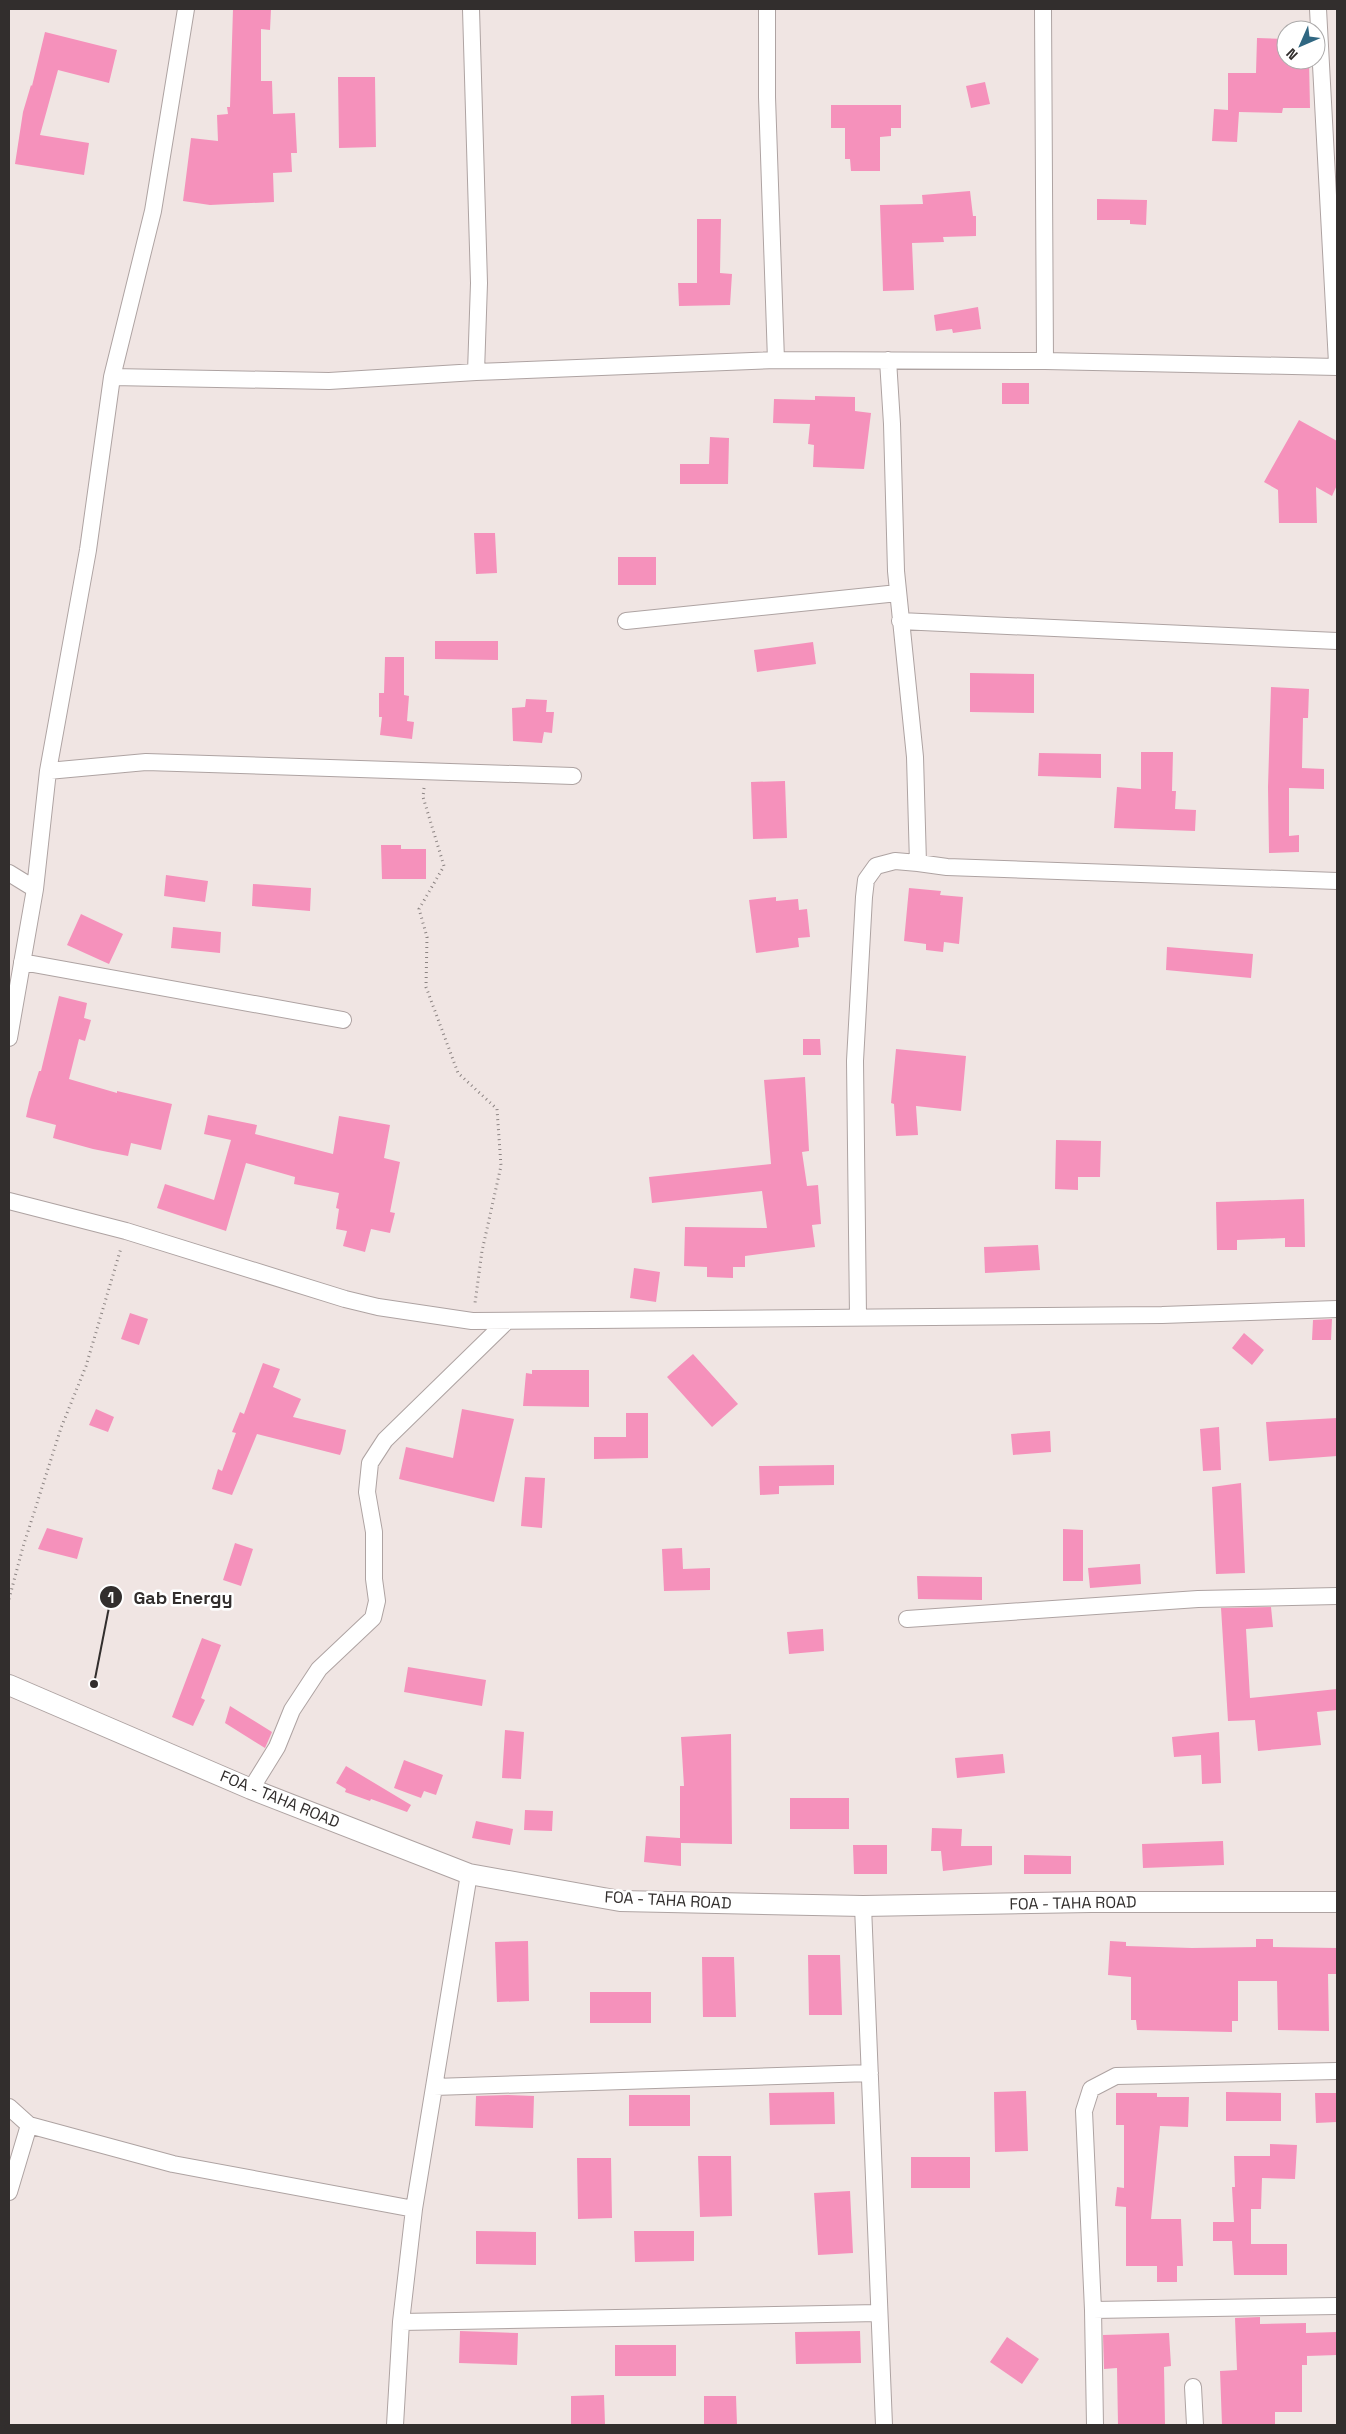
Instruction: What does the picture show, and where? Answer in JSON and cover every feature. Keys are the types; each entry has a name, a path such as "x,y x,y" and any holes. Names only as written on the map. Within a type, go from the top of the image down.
{"street":[{"path":"9,1036 35,889 48,771 88,550 112,377 152,211 186,9"},
{"path":"471,9 479,283 476,372"},
{"path":"767,9 768,116 776,360"},
{"path":"1043,9 1045,361"},
{"path":"112,377 329,381 476,372 776,360 1337,365 1318,9"},
{"path":"888,360 898,594 915,757 918,863"},
{"path":"626,620 898,594"},
{"path":"900,621 1337,641"},
{"path":"48,771 146,762 573,776"},
{"path":"858,1316 855,1061 864,897 866,880 876,866 895,861 947,867 1337,881"},
{"path":"9,873 35,889"},
{"path":"22,962 343,1020"},
{"path":"9,1201 126,1231 345,1299 378,1307 472,1321 858,1316 1162,1315 1337,1309"},
{"path":"251,1789 277,1747 292,1710 319,1669 373,1618 378,1601 374,1579 374,1532 368,1492 370,1463 385,1440 507,1320"},
{"path":"907,1619 1198,1599 1337,1596"},
{"name":"FOA - TAHA ROAD","path":"9,1685 251,1789 469,1874 620,1901 862,1906 1091,1902 1337,1902"},
{"path":"395,2425 401,2322 414,2209 469,1874"},
{"path":"862,1906 884,2425"},
{"path":"1095,2425 1093,2310 1084,2111 1091,2089 1116,2076 1337,2071"},
{"path":"434,2087 870,2073"},
{"path":"9,2107 29,2125 173,2164 414,2209"},
{"path":"9,2192 29,2125"},
{"path":"1093,2310 1337,2306"},
{"path":"401,2322 878,2313"},
{"path":"1193,2387 1195,2425"}],"path":[{"path":"425,772 423,797 444,866 419,909 427,937 426,987 458,1073 496,1109 501,1166 482,1251 472,1321"},
{"path":"9,1600 23,1547 61,1428 86,1366 126,1231"}],"building":[{"path":"233,9 271,9 270,30 261,29 261,81 272,81 273,114 295,113 297,153 291,153 292,172 273,173 274,202 210,205 183,201 191,138 218,141 217,115 228,114 227,107 230,107"},
{"path":"45,32 117,50 109,83 58,70 40,135 89,143 84,175 15,164 23,112 32,86"},
{"path":"1257,38 1276,39 1276,70 1309,70 1310,108 1283,108 1282,113 1239,112 1237,142 1212,141 1214,109 1228,110 1228,73 1256,73"},
{"path":"338,77 375,77 376,147 339,148"},
{"path":"985,82 990,104 971,108 966,86"},
{"path":"831,105 901,105 901,128 891,128 891,136 880,137 880,171 851,171 850,159 845,159 845,128 831,128"},
{"path":"970,191 973,216 976,216 976,236 943,237 944,242 912,243 914,290 883,291 880,205 923,204 922,195"},
{"path":"1097,199 1147,200 1146,225 1130,224 1130,220 1097,220"},
{"path":"697,219 721,219 720,273 732,274 730,305 679,306 678,283 697,283"},
{"path":"978,307 981,329 953,333 952,329 936,331 934,315"},
{"path":"1002,383 1029,383 1029,404 1002,404"},
{"path":"815,396 855,397 855,411 871,413 864,469 813,467 814,445 808,444 810,424 773,423 774,399 815,400"},
{"path":"1299,420 1337,441 1337,485 1332,496 1316,487 1317,523 1279,523 1278,490 1264,482"},
{"path":"710,437 729,438 728,484 680,484 680,464 709,464"},
{"path":"474,533 495,533 497,573 476,574"},
{"path":"618,557 656,557 656,585 618,585"},
{"path":"435,641 498,641 498,660 435,659"},
{"path":"813,642 816,664 757,672 754,650"},
{"path":"385,657 404,657 404,695 409,696 407,721 414,722 412,739 380,735 382,717 379,717 379,693 384,693"},
{"path":"970,673 1034,674 1034,713 970,712"},
{"path":"1271,687 1309,689 1308,718 1303,718 1302,768 1324,769 1324,789 1289,788 1289,836 1299,835 1299,852 1269,853 1268,787"},
{"path":"526,699 547,700 546,712 554,712 552,733 544,732 542,743 513,741 512,708 525,707"},
{"path":"1141,752 1173,752 1172,791 1176,791 1175,809 1196,810 1195,831 1114,828 1117,787 1141,789"},
{"path":"1039,753 1101,754 1101,778 1038,776"},
{"path":"785,781 787,838 753,839 751,782"},
{"path":"381,845 401,845 401,849 426,849 426,879 382,879"},
{"path":"166,875 208,881 205,902 164,896"},
{"path":"253,884 311,888 310,911 252,906"},
{"path":"909,888 941,891 940,895 963,897 959,944 944,942 943,952 926,950 926,944 904,941"},
{"path":"776,897 776,901 798,899 799,910 807,909 810,937 798,938 799,947 756,953 749,900"},
{"path":"81,914 123,934 109,964 67,945"},
{"path":"173,927 221,932 220,953 171,948"},
{"path":"1167,947 1253,954 1251,978 1166,970"},
{"path":"59,996 87,1003 84,1018 91,1020 85,1041 79,1039 69,1079 117,1093 117,1091 172,1104 161,1150 131,1143 128,1156 93,1149 53,1138 56,1125 26,1117 39,1071 41,1071"},
{"path":"803,1039 820,1039 821,1055 803,1055"},
{"path":"896,1049 966,1056 961,1111 916,1106 918,1135 896,1136 894,1104 891,1103"},
{"path":"805,1077 809,1151 802,1152 807,1186 818,1185 821,1224 812,1225 815,1247 745,1256 745,1267 733,1267 733,1278 707,1277 707,1267 684,1266 685,1227 767,1228 762,1191 652,1203 649,1177 771,1164 764,1080"},
{"path":"208,1115 257,1125 255,1134 333,1154 339,1116 390,1125 384,1158 400,1162 390,1212 395,1213 390,1233 371,1229 365,1252 343,1246 347,1231 336,1229 339,1209 336,1208 339,1193 294,1184 295,1177 246,1163 226,1231 157,1208 165,1184 214,1200 231,1140 204,1134"},
{"path":"1056,1140 1101,1141 1100,1177 1078,1177 1078,1190 1055,1189"},
{"path":"1304,1199 1305,1247 1285,1247 1285,1238 1237,1240 1237,1250 1217,1250 1216,1202"},
{"path":"1038,1245 1040,1270 985,1273 984,1247"},
{"path":"634,1268 660,1272 656,1302 630,1298"},
{"path":"130,1313 148,1319 139,1345 121,1339"},
{"path":"1332,1319 1331,1340 1312,1340 1313,1320"},
{"path":"1244,1333 1264,1350 1252,1365 1232,1348"},
{"path":"693,1354 738,1404 712,1427 667,1377"},
{"path":"263,1363 280,1369 273,1387 301,1399 293,1417 346,1430 340,1455 257,1434 232,1495 212,1489 218,1469 222,1471 236,1433 232,1432 240,1412 244,1414"},
{"path":"532,1370 589,1370 589,1407 523,1406 526,1373 532,1374"},
{"path":"96,1409 114,1417 108,1432 89,1425"},
{"path":"462,1409 514,1419 494,1502 399,1479 406,1447 453,1458"},
{"path":"626,1413 648,1413 648,1458 594,1459 594,1437 626,1437"},
{"path":"1337,1418 1337,1456 1269,1461 1266,1422"},
{"path":"1219,1427 1221,1470 1203,1471 1200,1429"},
{"path":"1050,1431 1051,1452 1013,1455 1011,1434"},
{"path":"834,1465 834,1485 779,1486 779,1494 760,1495 759,1466"},
{"path":"525,1477 545,1478 542,1528 521,1526"},
{"path":"1241,1483 1245,1573 1216,1574 1212,1487"},
{"path":"47,1528 83,1538 77,1559 38,1549"},
{"path":"1063,1529 1083,1530 1083,1581 1063,1581"},
{"path":"235,1543 253,1549 241,1586 223,1580"},
{"path":"682,1548 683,1569 710,1568 710,1590 664,1591 662,1549"},
{"path":"1140,1564 1141,1584 1090,1588 1088,1568"},
{"path":"917,1576 982,1577 982,1600 918,1599"},
{"path":"1271,1607 1273,1627 1246,1629 1250,1698 1337,1689 1337,1710 1317,1712 1321,1745 1258,1751 1255,1720 1228,1721 1221,1608"},
{"path":"823,1629 824,1651 789,1654 787,1632"},
{"path":"202,1638 221,1645 201,1698 205,1700 193,1726 172,1717"},
{"path":"408,1667 486,1680 482,1706 404,1692"},
{"path":"230,1706 272,1732 265,1748 225,1723"},
{"path":"505,1730 524,1732 521,1779 502,1778"},
{"path":"1219,1732 1221,1783 1202,1784 1201,1755 1174,1757 1172,1737"},
{"path":"731,1734 732,1844 681,1843 681,1866 644,1862 646,1836 680,1838 680,1786 684,1786 681,1737"},
{"path":"1003,1754 1005,1773 957,1778 955,1758"},
{"path":"404,1760 443,1775 436,1795 424,1791 421,1798 394,1788"},
{"path":"346,1766 411,1805 407,1812 345,1792 346,1789 336,1783"},
{"path":"790,1798 849,1798 849,1829 790,1829"},
{"path":"525,1810 553,1811 552,1831 524,1830"},
{"path":"476,1821 513,1829 510,1845 472,1838"},
{"path":"932,1828 962,1829 961,1846 992,1846 992,1865 943,1871 941,1851 931,1851"},
{"path":"1223,1841 1224,1865 1143,1868 1142,1844"},
{"path":"853,1845 887,1845 887,1874 854,1874"},
{"path":"1024,1855 1071,1856 1071,1874 1024,1874"},
{"path":"1256,1939 1273,1939 1273,1947 1337,1948 1337,1974 1328,1974 1329,2031 1278,2030 1277,1981 1238,1981 1238,2021 1232,2021 1232,2032 1137,2030 1136,2020 1131,2020 1131,1977 1108,1975 1110,1941 1126,1942 1126,1946 1192,1948 1256,1947"},
{"path":"528,1941 529,2001 497,2002 495,1942"},
{"path":"808,1955 840,1955 842,2015 809,2015"},
{"path":"702,1957 734,1957 736,2017 703,2017"},
{"path":"590,1992 651,1992 651,2023 590,2023"},
{"path":"1026,2091 1028,2151 995,2152 994,2092"},
{"path":"834,2092 835,2124 770,2125 769,2093"},
{"path":"1226,2092 1281,2093 1281,2121 1226,2121"},
{"path":"1116,2093 1157,2093 1157,2097 1189,2097 1188,2127 1160,2126 1151,2219 1181,2219 1183,2266 1177,2266 1177,2282 1157,2282 1157,2266 1126,2266 1126,2207 1115,2206 1117,2187 1124,2188 1124,2125 1116,2125"},
{"path":"1315,2093 1336,2093 1337,2122 1316,2123"},
{"path":"629,2095 690,2095 690,2126 629,2126"},
{"path":"476,2096 534,2096 533,2128 475,2126"},
{"path":"1270,2144 1297,2145 1295,2179 1262,2178 1261,2209 1251,2209 1251,2244 1287,2244 1287,2275 1234,2275 1232,2241 1213,2241 1213,2222 1234,2222 1232,2187 1235,2187 1234,2156 1270,2156"},
{"path":"698,2156 731,2156 732,2216 700,2217"},
{"path":"911,2157 970,2157 970,2188 911,2188"},
{"path":"577,2158 611,2158 612,2218 578,2219"},
{"path":"850,2191 853,2253 818,2255 814,2193"},
{"path":"476,2231 536,2232 536,2265 476,2264"},
{"path":"634,2231 694,2231 694,2261 635,2262"},
{"path":"1260,2317 1260,2324 1306,2323 1306,2333 1337,2332 1337,2355 1307,2356 1307,2365 1302,2365 1302,2412 1275,2412 1275,2425 1222,2425 1220,2371 1237,2370 1235,2318"},
{"path":"460,2331 518,2333 517,2365 459,2363"},
{"path":"860,2331 861,2363 796,2364 795,2332"},
{"path":"1169,2333 1171,2366 1164,2367 1165,2425 1118,2425 1117,2368 1104,2369 1103,2335"},
{"path":"1007,2337 1039,2359 1022,2384 990,2362"},
{"path":"615,2345 676,2345 676,2376 615,2376"},
{"path":"604,2395 605,2425 571,2425 571,2396"},
{"path":"704,2396 736,2396 737,2425 704,2425"}],"place":[{"name":"Gab Energy","path":"94,1684"}]}
